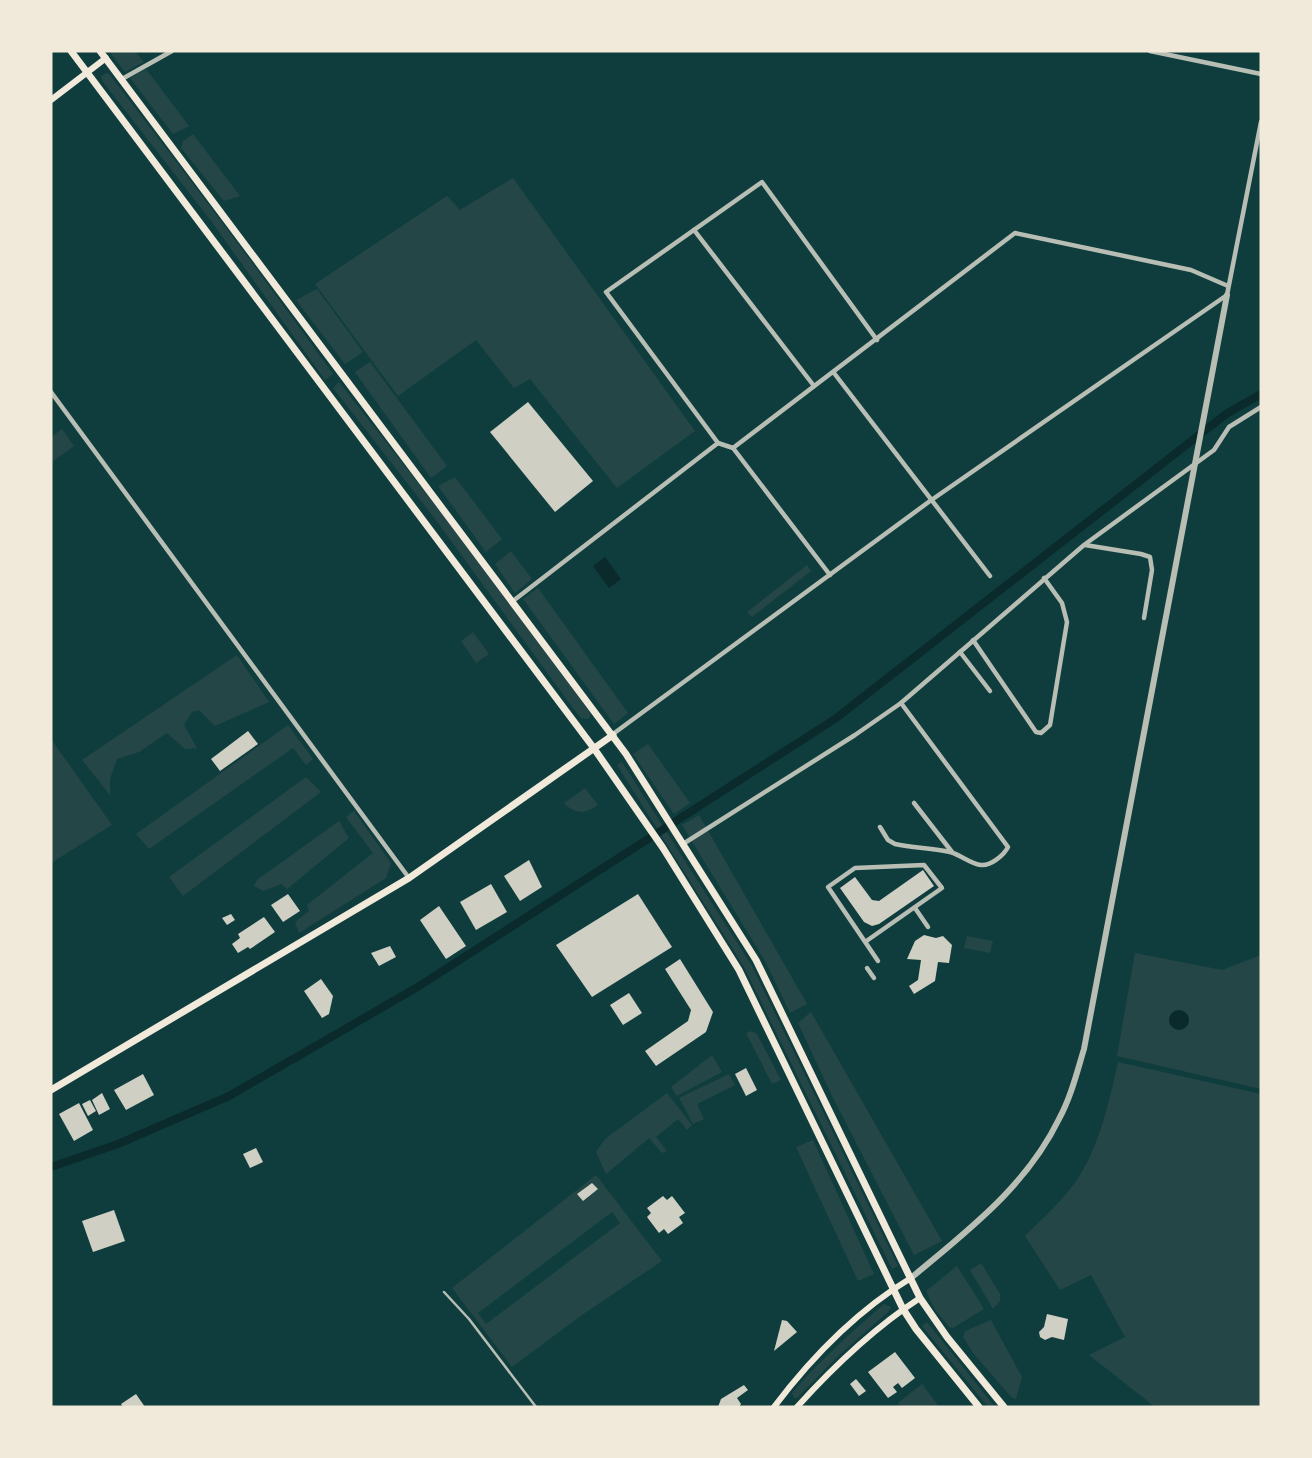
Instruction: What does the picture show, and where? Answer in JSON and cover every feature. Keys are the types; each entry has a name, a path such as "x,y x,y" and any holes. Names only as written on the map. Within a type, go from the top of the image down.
{"main road":[{"path":"71,51 593,747 648,825 739,970 903,1309 979,1407"},
{"path":"100,51 613,735 756,960 920,1298 947,1337 1003,1407"},
{"path":"51,100 106,58"},
{"path":"51,1090 409,878 613,735"},
{"path":"774,1407 823,1350 892,1289 911,1278"},
{"path":"783,1396 797,1407 836,1366 903,1309 920,1298"}],"street":[{"path":"122,79 172,51"},
{"path":"1150,51 1261,74"},
{"path":"911,1278 984,1217 1015,1185 1050,1137 1069,1096 1084,1049 1261,122"},
{"path":"830,575 733,448 718,443 606,292 762,182 877,340"},
{"path":"694,230 814,386"},
{"path":"733,448 1015,233 1191,270 1228,286"},
{"path":"613,735 930,501 1227,295"},
{"path":"834,373 990,576"},
{"path":"51,392 409,878"},
{"path":"680,841 855,735 901,703 1084,545 1214,450 1229,427 1261,407"},
{"path":"513,601 718,443"},
{"path":"1084,545 1150,557 1152,570 1144,618"},
{"path":"973,640 1036,732 1045,731 1050,725 1068,622 1062,603 1044,578"},
{"path":"960,652 990,691"},
{"path":"880,827 888,840 895,844 952,853 980,865 1004,854 1008,848 901,703"},
{"path":"914,803 952,853"},
{"path":"865,942 942,888 924,865 855,868 828,887 865,942 878,961"},
{"path":"915,908 928,927"},
{"path":"867,968 874,978"}],"lane":[{"path":"444,1292 469,1319 536,1407"}],"shaded area":[{"path":"109,51 135,51 144,62 125,72"},
{"path":"146,69 189,126 173,134 130,78"},
{"path":"107,73 333,374 325,380 211,221 103,82 101,76"},
{"path":"193,134 240,196 224,201 181,148 183,141"},
{"path":"513,178 695,431 617,488 530,379 514,388 476,340 398,396 315,284 447,196 460,210"},
{"path":"317,289 363,352 345,364 296,300"},
{"path":"370,362 447,466 431,478 355,372"},
{"path":"339,382 469,548 591,714 589,719 581,718 573,708 432,515 333,388"},
{"path":"62,429 74,446 51,463 51,437"},
{"path":"455,477 502,539 486,552 438,486"},
{"path":"511,551 532,579 515,593 495,564"},
{"path":"605,557 621,579 609,588 593,566"},
{"path":"807,565 811,571 752,617 747,612"},
{"path":"538,588 628,713 614,724 523,599"},
{"path":"473,632 489,654 476,663 461,641"},
{"path":"237,655 269,702 215,726 199,710 192,712 184,725 197,748 185,749 167,733 139,752 117,759 110,779 110,795 82,760"},
{"path":"288,725 313,759 306,765 293,748 149,849 136,834"},
{"path":"51,739 112,825 51,863"},
{"path":"648,744 690,803 674,814 633,754"},
{"path":"622,762 752,966 898,1266 892,1269 744,967 617,765"},
{"path":"306,777 321,792 183,896 169,877"},
{"path":"585,788 598,805 581,812 564,803"},
{"path":"354,811 391,863 386,878 299,933 295,922 309,911 307,905 373,853 346,817"},
{"path":"699,815 807,1004 790,1013 765,961 682,825"},
{"path":"339,821 349,838 287,889 281,884 263,891 254,886 257,880"},
{"path":"967,936 993,941 990,953 964,948"},
{"path":"1135,953 1222,970 1261,955 1261,1089 1117,1056"},
{"path":"1179,1010 1186,1013 1189,1020 1186,1027 1179,1030 1172,1027 1169,1020 1172,1013"},
{"path":"811,1012 942,1241 914,1255 832,1096 798,1023"},
{"path":"752,1031 757,1034 781,1080 772,1084 746,1033"},
{"path":"712,1055 722,1072 677,1096 671,1087"},
{"path":"1118,1062 1261,1094 1261,1407 1155,1407 1089,1355 1125,1337 1091,1275 1060,1290 1025,1236 1065,1195 1085,1167 1103,1123"},
{"path":"729,1074 735,1085 697,1104 704,1119 693,1124 679,1098"},
{"path":"667,1093 692,1125 687,1130 678,1119 656,1137 667,1151 662,1153 649,1138 606,1174 596,1152 605,1139"},
{"path":"813,1140 874,1274 858,1281 796,1147"},
{"path":"596,1175 662,1261 512,1367 452,1288","holes":["612,1212 620,1223 486,1324 478,1313"]},
{"path":"981,1263 1000,1294 1000,1301 993,1309 970,1270"},
{"path":"957,1266 984,1309 953,1328 949,1327 934,1308 926,1291"},
{"path":"884,1304 891,1307 889,1311 794,1398 792,1393 814,1369"},
{"path":"991,1320 1022,1377 1016,1399 1011,1397 973,1353 963,1337 965,1331"},
{"path":"927,1322 995,1407 988,1407 922,1326"},
{"path":"922,1384 939,1407 901,1407 898,1403"}],"building":[{"path":"528,402 593,481 555,512 490,432"},
{"path":"248,731 258,744 220,771 211,759"},
{"path":"529,860 542,887 520,901 504,876"},
{"path":"923,870 934,886 879,924 872,926 864,922 840,888 855,877 872,900 879,901"},
{"path":"491,884 507,912 476,930 460,902"},
{"path":"288,894 300,911 283,922 271,905"},
{"path":"638,894 672,947 592,997 556,945"},
{"path":"439,906 466,946 446,959 420,920"},
{"path":"231,914 235,920 227,925 222,918"},
{"path":"264,917 275,932 250,949 248,947 238,953 232,944 240,938 238,934"},
{"path":"924,935 936,938 943,936 952,945 949,963 938,962 935,981 914,994 909,986 918,980 921,960 907,959 915,941"},
{"path":"390,946 396,957 379,966 371,953"},
{"path":"680,959 713,1012 706,1032 656,1066 645,1051 688,1021 691,1010 665,969"},
{"path":"321,979 333,996 329,1014 322,1018 304,991"},
{"path":"629,993 642,1013 623,1025 610,1005"},
{"path":"746,1068 757,1090 746,1096 735,1074"},
{"path":"143,1074 154,1095 126,1110 114,1090"},
{"path":"102,1093 110,1109 99,1115 92,1100"},
{"path":"90,1100 96,1111 88,1116 82,1104"},
{"path":"79,1103 93,1130 74,1141 59,1114"},
{"path":"256,1148 263,1162 250,1168 243,1154"},
{"path":"592,1183 598,1189 583,1201 577,1194"},
{"path":"663,1196 667,1200 672,1196 685,1213 679,1217 683,1223 668,1234 664,1229 659,1233 647,1217 651,1213 647,1208"},
{"path":"114,1210 125,1241 93,1252 82,1221"},
{"path":"1047,1314 1068,1319 1064,1340 1052,1337 1045,1340 1040,1337 1039,1332 1044,1327"},
{"path":"782,1320 787,1321 797,1332 774,1351"},
{"path":"895,1352 915,1378 902,1388 898,1383 893,1387 897,1392 888,1398 868,1372"},
{"path":"856,1379 866,1391 859,1396 850,1384"},
{"path":"744,1385 748,1390 737,1398 741,1404 739,1407 718,1407 721,1399"},
{"path":"136,1394 145,1407 123,1407 121,1404"}],"waterway":[{"path":"51,1167 118,1144 229,1096 416,988 835,719 1226,414 1261,394"}]}
